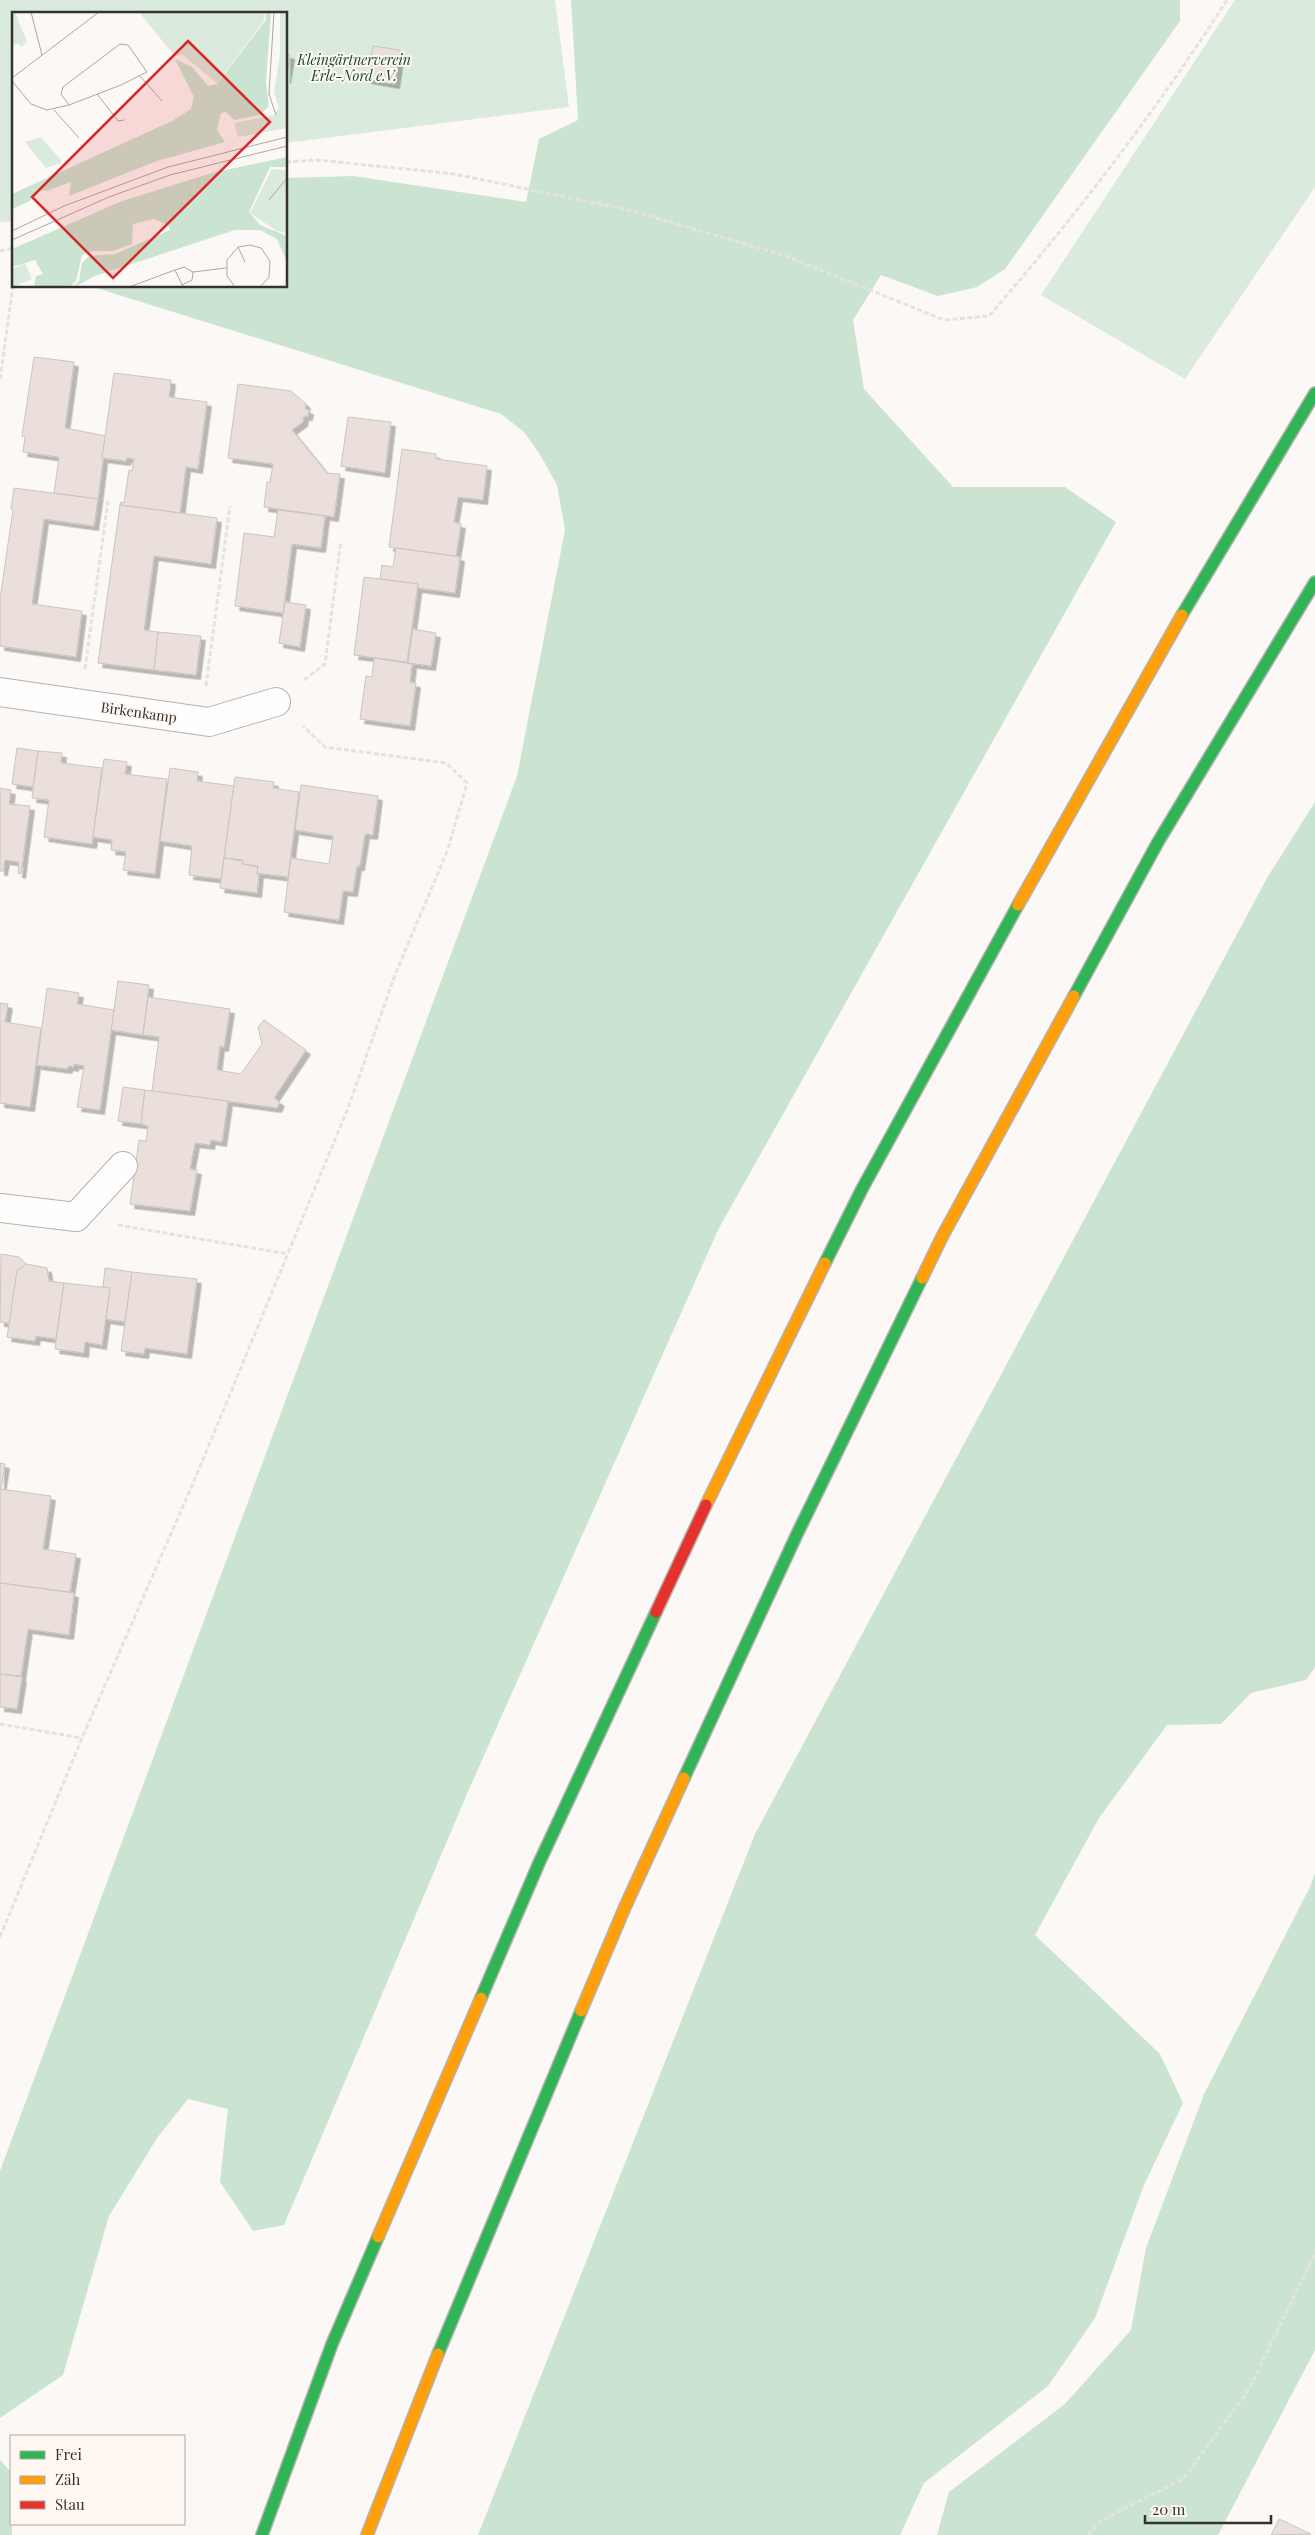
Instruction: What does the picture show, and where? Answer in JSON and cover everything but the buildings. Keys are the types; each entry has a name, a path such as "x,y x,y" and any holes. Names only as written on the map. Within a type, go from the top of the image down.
{"highway":[{"path":"262,2535 332,2344 539,1863 711,1495 881,1154 1078,795 1222,544 1315,393"},
{"path":"367,2535 425,2385 625,1907 798,1532 953,1218 1158,842 1315,582"}],"street":[{"name":"Birkenkamp","path":"0,692 209,722 276,702"},
{"path":"0,1208 76,1217 123,1166"}],"path":[{"path":"288,162 318,160 454,174 628,210 786,256 944,320 989,316 1028,271 1178,76 1227,0"},
{"path":"0,379 13,288"},
{"path":"80,704 108,501"},
{"path":"202,721 230,506"},
{"path":"0,1937 82,1738 197,1474 348,1108 394,975 448,849 467,783 446,763 325,747 276,702 324,664 341,541"},
{"path":"76,1217 288,1254"},
{"path":"0,1724 82,1738"},
{"path":"1088,2535 1102,2520 1183,2480 1248,2391 1315,2254"}],"green space":[{"name":"Kleingärtnerverein Erle-Nord e.V.","path":"0,0 555,0 569,107 288,143 288,12 12,12 12,221 0,222"},
{"path":"571,0 1180,0 1180,21 1005,269 977,287 938,296 881,275 853,320 864,389 953,487 1065,487 1116,522 719,1228 470,1787 284,2225 253,2231 220,2182 228,2109 188,2099 157,2138 109,2216 63,2375 0,2418 0,2171 517,776 565,530 557,485 539,453 524,432 501,414 96,288 288,288 288,178 353,176 526,202 539,139 578,120"},
{"path":"1235,0 1315,0 1315,187 1185,379 1041,295"},
{"path":"1315,802 1315,1667 1306,1680 1251,1693 1221,1724 1167,1725 1099,1818 1035,1935 1160,2054 1183,2103 1144,2185 1095,2318 1048,2386 924,2483 900,2535 478,2535 755,1834 1267,878"},
{"path":"1315,1873 1315,2350 1218,2535 937,2535 949,2492 1065,2404 1131,2330 1146,2248 1204,2094 1310,1887"},
{"path":"0,2460 10,2471 10,2525 12,2525 12,2535 0,2535"}],"traffic: fast":[{"path":"1182,615 1315,393"},
{"path":"1074,996 1158,842 1315,582"},
{"path":"825,1263 862,1189 1018,905"},
{"path":"684,1778 798,1532 922,1278"},
{"path":"481,1998 539,1863 656,1612"},
{"path":"438,2354 581,2011"},
{"path":"262,2535 332,2344 378,2237"}],"traffic: slow":[{"path":"1018,905 1182,615"},
{"path":"922,1278 943,1235 1074,996"},
{"path":"706,1505 825,1263"},
{"path":"581,2011 625,1907 684,1778"},
{"path":"378,2237 481,1998"},
{"path":"367,2535 438,2354"}],"traffic: jam":[{"path":"656,1612 706,1505"}]}
